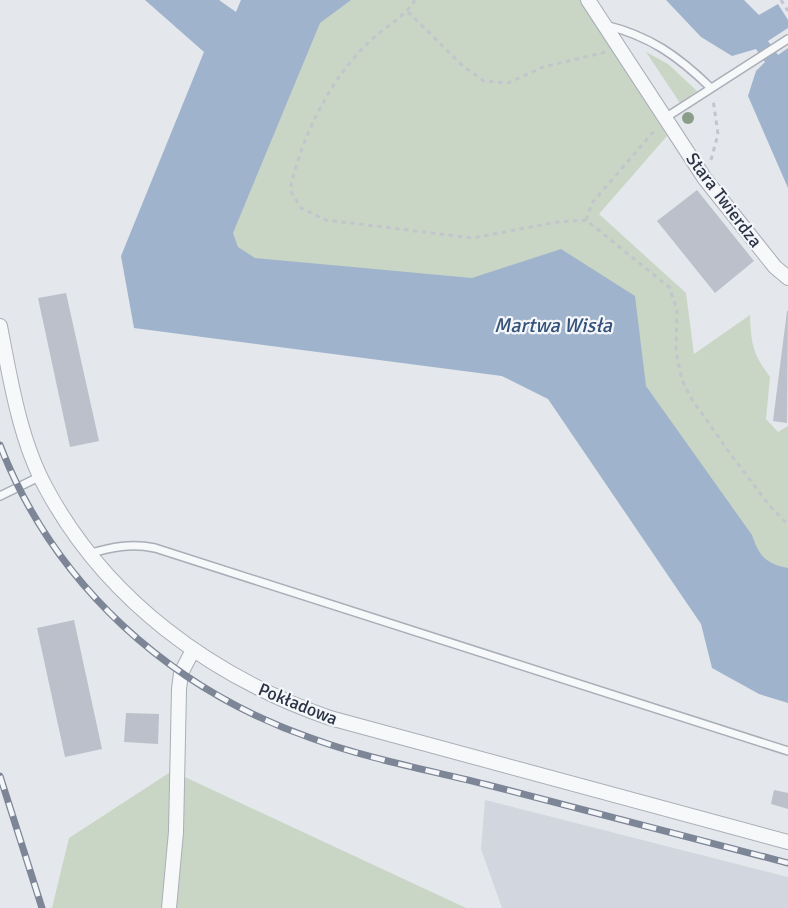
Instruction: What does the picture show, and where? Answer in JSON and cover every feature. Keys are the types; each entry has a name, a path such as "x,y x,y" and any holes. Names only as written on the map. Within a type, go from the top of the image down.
{"street":[{"name":"Stara Twierdza","path":"588,0 705,179 775,267 788,278"},
{"name":"Pokładowa","path":"0,326 15,406 45,487 88,554 120,589 193,650 256,687 294,705 330,718 788,842"},
{"path":"169,908 176,832 179,689 181,673 193,650"}],"lane":[{"path":"603,24 644,37 671,53 711,88"},
{"path":"665,118 788,39"},
{"path":"0,496 41,476"},
{"path":"88,554 113,547 138,545 155,548 788,751"}],"path":[{"path":"415,0 408,12 372,39 344,69 318,112 296,162 290,190 302,208 326,220 472,238 557,222 585,220 669,287 677,310 676,352 682,380 691,398 742,469 769,505 788,525"},
{"path":"781,0 788,11"},
{"path":"408,12 463,66 484,81 508,83 543,67 619,49"},
{"path":"705,179 718,134 711,88"},
{"path":"585,220 592,203 665,118"}],"shaded area":[{"path":"485,800 788,877 788,908 502,908 481,849"}],"green space":[{"path":"279,0 580,0 667,136 599,214 686,293 694,354 750,315 754,348 770,377 766,419 778,432 788,426 788,590 657,436 294,296 188,211"},
{"path":"646,52 668,64 697,91 680,103"},
{"path":"172,771 466,908 52,908 69,838"}],"water":[{"name":"Martwa Wisła","path":"145,0 219,0 236,12 241,0 351,0 320,23 233,233 238,247 255,258 472,278 561,249 635,296 646,386 752,535 764,558 788,568 788,703 759,694 712,668 701,624 548,399 502,376 134,328 121,256 204,52"},
{"path":"666,0 744,0 759,15 778,4 788,20 788,28 768,41 778,55 788,48 788,188 748,96 756,71 765,62 756,49 732,56 701,37"}],"building":[{"path":"697,190 754,261 715,293 657,221"},
{"path":"66,293 99,441 70,447 38,298"},
{"path":"788,311 787,423 773,421"},
{"path":"74,620 102,749 65,757 37,628"},
{"path":"126,713 159,714 158,744 124,742"},
{"path":"774,790 788,793 788,809 771,804"}],"railway":[{"path":"0,445 23,496 52,543 85,586 123,626 165,661 211,691 259,717 354,752 788,863"},
{"path":"0,776 42,908"}]}
